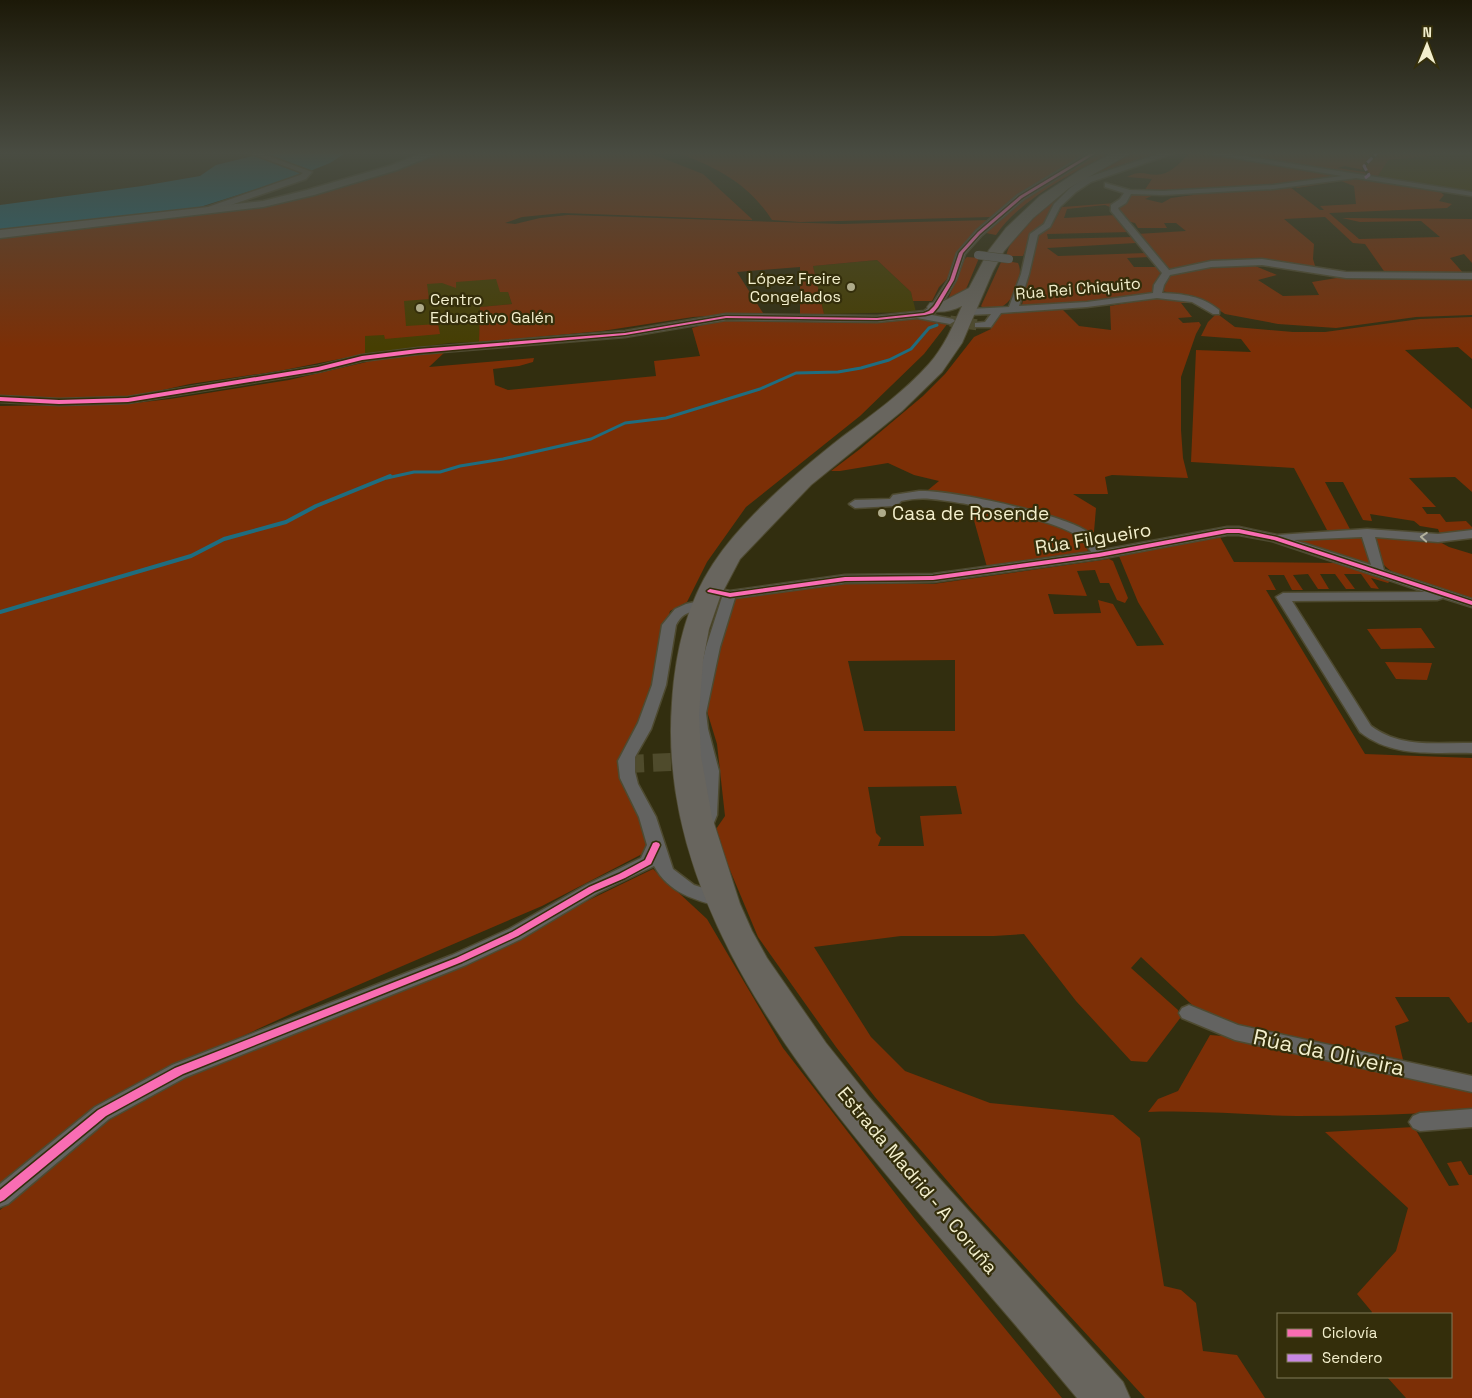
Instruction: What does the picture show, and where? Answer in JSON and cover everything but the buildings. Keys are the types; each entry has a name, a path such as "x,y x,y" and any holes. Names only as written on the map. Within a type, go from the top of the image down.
{"highway":[{"name":"Estrada Madrid - A Coruña","path":"1027,217 1001,246 988,266 948,352 928,377 876,422 804,479 745,538 724,565 715,597 694,635 687,676 683,726 690,788 701,835 722,901 736,932 764,982 816,1058 890,1152 1107,1398"},
{"path":"935,308 948,306 978,290"},
{"path":"935,308 965,319"}],"street":[{"path":"0,234 145,217"},
{"path":"0,400 59,402 128,400 318,369 362,358 426,350 604,337 658,330 726,317 838,319 917,315 931,312 935,308 952,280 961,253 997,217"},
{"path":"1013,308 1025,274 1034,234 1048,225 1052,217"},
{"path":"1120,217 1167,273"},
{"path":"961,253 1027,261"},
{"name":"Rúa Rei Chiquito","path":"917,315 965,319 1013,308 1097,305 1157,295 1159,285 1167,273 1211,264 1262,262 1346,275 1472,276"},
{"path":"1310,279 1346,275"},
{"path":"1157,295 1196,299 1206,302 1216,312"},
{"path":"965,319 988,325 998,310"},
{"path":"856,504 894,502 897,498 931,495 1051,521 1082,534 1099,555"},
{"name":"Rúa Filgueiro","path":"722,901 696,894 678,883 663,867 652,827 642,803 627,780 626,764 630,749 640,735 659,684 666,638 672,620 687,608 715,597 800,586 837,579 933,578 1099,555 1227,531 1239,531 1275,538 1472,603"},
{"path":"1275,538 1299,535 1366,533 1438,538 1472,534"},
{"path":"1366,533 1378,568 1376,571"},
{"path":"1453,596 1283,597 1365,729 1371,734 1388,743 1408,746 1472,748"},
{"path":"0,1197 102,1113 179,1071 459,960 515,934 592,889 648,862 656,845"},
{"name":"Rúa da Oliveira","path":"1189,1013 1235,1032 1472,1084"},
{"path":"1420,1122 1472,1118"}],"shaded area":[{"path":"176,217 521,217 505,223 515,224 547,217 636,217 841,224 989,220 956,256 948,278 939,287 932,301 913,301 911,292 877,260 813,266 824,314 800,315 800,267 737,272 763,313 693,317 602,331 479,342 480,307 512,304 508,292 500,292 496,279 456,282 456,288 442,283 427,284 429,299 404,301 406,326 438,324 440,334 385,339 384,335 365,336 365,354 279,371 190,384 126,398 92,399 0,397 0,238"},
{"path":"678,217 750,217 753,220"},
{"path":"770,217 983,217 800,222 772,220"},
{"path":"1002,217 1012,217 996,235 986,233"},
{"path":"1031,217 1048,217 1046,222 1033,231 1023,256 1006,256 1013,239"},
{"path":"1057,217 1118,217 1131,232 1047,234 1048,239 1133,237 1136,243 1047,248 1058,256 1146,253 1150,257 1127,258 1134,267 1158,267 1161,271 1152,293 1114,301 1026,307 1022,305 1038,234 1054,222"},
{"path":"1320,217 1284,219 1314,244 1313,259 1316,269 1281,262 1195,265 1168,270 1137,234 1186,231 1176,223 1164,223 1167,228 1138,228 1135,223 1124,218"},
{"path":"1325,217 1334,217 1359,239 1440,237 1421,221 1360,222 1342,218 1472,219 1472,263 1464,254 1450,258 1465,275 1386,274 1365,244 1353,243"},
{"path":"967,257 979,258 964,294 953,302 949,297 963,261"},
{"path":"877,260 911,292 916,312 824,314 813,266"},
{"path":"1002,260 1018,263 1020,274 1015,292 1003,306 983,308 981,306"},
{"path":"1248,263 1277,275 1258,280 1283,296 1319,295 1312,282 1349,276 1472,277 1472,315 1416,317 1336,328 1278,324 1225,314 1204,300 1162,291 1166,277 1177,271"},
{"name":"Centro Educativo Galén","path":"497,273 508,292 512,304 481,307 479,342 450,343 358,355 369,283"},
{"path":"1172,297 1203,303 1181,303 1192,317 1178,318 1183,323 1199,322 1201,325 1181,377 1181,430 1183,458 1188,478 1112,475 1105,477 1108,494 1073,494 1096,508 1094,532 1090,534 928,490 939,481 914,475 888,463 831,471 923,396 945,374 974,337 991,329 990,325 998,312 1061,308 1079,326 1111,330 1110,306 1154,298"},
{"path":"1215,315 1219,315 1235,327 1293,332 1325,332 1420,319 1472,317 1472,359 1458,347 1405,350 1472,409 1472,492 1455,477 1409,478 1436,507 1422,507 1427,514 1440,514 1446,522 1466,521 1472,527 1472,530 1440,534 1438,529 1420,526 1414,521 1370,514 1372,521 1363,520 1343,482 1325,482 1351,531 1327,530 1294,468 1191,462 1196,350 1251,352 1241,339 1201,336 1208,322"},
{"path":"909,318 948,323 924,354 860,416 746,507 707,562 687,602 670,611 647,706 624,753 648,835 646,852 542,906 293,1013 140,1083 0,1186 0,406 126,404 170,399 289,380 388,357 446,351 429,367 534,358 533,362 519,366 493,369 495,385 508,390 656,376 654,361 700,356 692,328 720,320"},
{"path":"970,506 1031,518 1060,528 1087,542 1088,553 987,567"},
{"path":"1358,536 1364,539 1374,563 1370,566 1299,543 1297,539"},
{"path":"1381,536 1438,541 1449,547 1472,554 1472,599 1389,570 1382,563 1375,538"},
{"path":"1220,537 1234,562 1339,563 1390,581 1388,583 1371,578 1379,589 1371,588 1361,574 1344,574 1355,589 1346,589 1335,574 1320,574 1329,589 1318,589 1308,574 1293,575 1303,590 1292,590 1284,575 1268,575 1276,590 1266,590 1365,754 1472,758 1472,1022 1468,1023 1449,997 1395,997 1409,1021 1395,1026 1405,1068 1205,1017 1141,957 1131,968 1178,1010 1181,1017 1147,1062 1131,1061 1076,1001 1024,934 994,936 901,936 814,947 871,1037 905,1071 990,1103 1113,1115 1140,1138 1164,1286 1181,1290 1196,1303 1203,1351 1237,1355 1265,1398 1145,1398 969,1206 875,1097 836,1047 758,937 714,832 725,816 717,744 706,708 722,628 733,599 853,582 933,584 1109,559 1113,561 1128,598 1125,603 1117,600 1109,583 1100,583 1095,570 1077,571 1087,596 1048,594 1054,614 1101,613 1098,600 1113,604 1137,646 1164,645 1138,602 1119,556","holes":["955,660 955,731 864,731 848,661","956,786 962,814 920,816 924,846 878,846 881,838 876,833 868,787"]},
{"path":"1421,628 1435,648 1381,649 1367,629"},
{"path":"1385,662 1432,663 1427,680 1396,679"},
{"path":"653,869 707,919 783,1048 915,1219 1062,1398 0,1398 0,1210 117,1114 185,1077 418,983"},
{"path":"1210,1035 1236,1037 1472,1089 1472,1111 1385,1115 1297,1116 1204,1112 1148,1112 1158,1099 1178,1091"},
{"path":"1414,1127 1449,1186 1459,1185 1447,1163 1461,1161 1469,1175 1472,1175 1472,1398 1406,1398 1388,1378 1452,1378 1452,1313 1372,1313 1357,1294 1396,1251 1408,1208 1325,1132"}],"water":[{"path":"0,217 115,217 0,231"}],"waterway":[{"path":"387,478 414,472 440,472 460,466 503,459 591,439 625,423 666,418 760,389 796,373 838,372 861,368 889,360 911,349 929,328 937,325"},
{"path":"0,612 191,556 224,539 286,522 316,506 390,476"}],"tunnel":[{"path":"950,321 978,325"},
{"path":"626,764 692,761"}],"cycle path":[{"path":"0,399 59,402 128,400 318,369 362,358 418,351 625,334 726,317 877,319 925,314 931,312 936,307 952,280 961,253 979,233 997,217"},
{"path":"710,591 730,595 845,579 933,578 1099,555 1227,531 1239,531 1275,538 1472,603"},
{"path":"0,1197 102,1113 179,1071 459,960 515,934 592,889 648,862 656,845"}],"place":[{"name":"López Freire Congelados","path":"851,287"},
{"name":"Centro Educativo Galén","path":"420,308"},
{"name":"Casa de Rosende","path":"882,513"}]}
